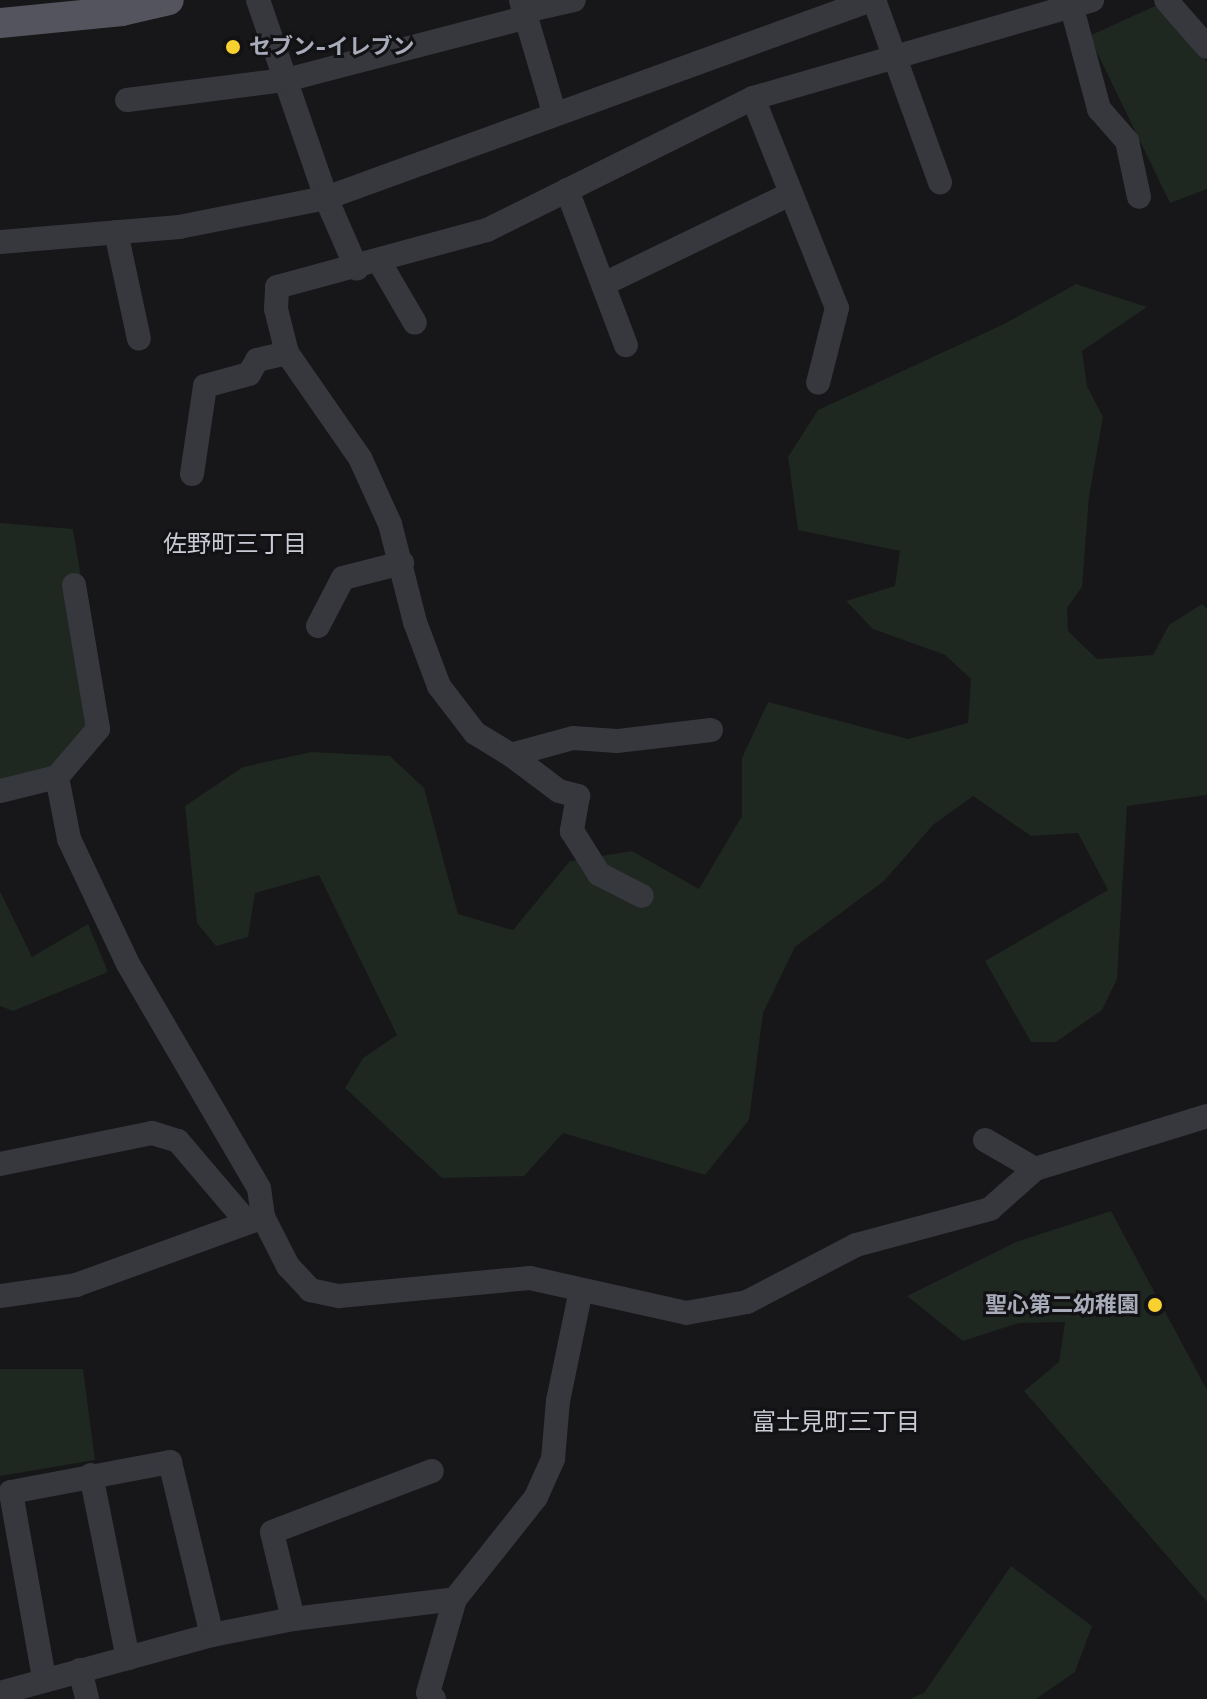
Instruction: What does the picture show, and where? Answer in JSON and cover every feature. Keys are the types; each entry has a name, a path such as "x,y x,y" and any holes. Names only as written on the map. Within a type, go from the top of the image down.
{"main road":[{"path":"8,15 169,0"}],"street":[{"path":"258,0 326,198 369,266 415,323"},
{"path":"127,100 286,80 524,9 574,0"},
{"path":"0,242 179,227 326,198 554,112 873,0 940,182"},
{"path":"1166,0 1203,37"},
{"path":"642,896 599,874 572,831 578,796 559,791 475,733 439,686 415,622 402,563 360,458 287,353 276,309 277,287 369,266 487,230 753,98 1082,4 1099,109 1127,141 1139,197"},
{"path":"524,9 554,112"},
{"path":"753,98 837,308 818,383"},
{"path":"567,190 606,283 626,345"},
{"path":"606,283 790,194"},
{"path":"116,232 139,339"},
{"path":"192,474 205,386 249,374 257,360 287,353"},
{"path":"318,626 343,578 402,563"},
{"path":"0,791 57,777 98,729 74,585"},
{"path":"511,755 573,738 617,741 711,730"},
{"path":"57,777 69,839 128,964 259,1188 255,1220"},
{"path":"0,1164 152,1133 178,1141 255,1220 288,1266 310,1290 339,1296 530,1278 686,1313 747,1302 856,1245 990,1209 1035,1169 1207,1116"},
{"path":"985,1140 1035,1169"},
{"path":"0,1296 76,1285 255,1220"},
{"path":"434,1699 428,1693 455,1599 536,1497 553,1459 558,1401 581,1290"},
{"path":"44,1678 11,1492 170,1462 212,1635"},
{"path":"293,1619 272,1532 432,1471"},
{"path":"91,1475 128,1658"},
{"path":"0,1693 44,1678 212,1635 293,1619 455,1599"},
{"path":"80,1670 87,1699"}],"shaded area":[{"path":"1155,6 1207,62 1207,189 1170,203 1089,36"},
{"path":"1076,284 1147,307 1082,351 1087,386 1103,417 1089,497 1082,587 1067,608 1068,631 1097,659 1153,655 1169,625 1202,604 1207,609 1207,795 1127,806 1117,979 1102,1010 1056,1042 1031,1042 985,961 1108,890 1078,833 1031,836 973,796 933,825 884,881 795,947 763,1013 749,1120 705,1175 563,1133 524,1176 442,1178 345,1088 363,1058 397,1035 319,875 255,893 248,937 216,946 197,923 185,806 243,767 311,752 390,756 424,788 458,914 513,930 570,861 632,851 699,889 742,816 742,758 768,702 908,739 968,723 971,679 945,655 873,629 846,601 895,586 900,551 798,530 788,457 818,410 1002,325"},
{"path":"0,523 73,529 105,722 71,780 0,787"},
{"path":"0,891 32,957 88,924 108,972 13,1011 0,1006"},
{"path":"1111,1211 1207,1390 1207,1602 1024,1391 1059,1362 1065,1322 1019,1323 963,1341 907,1296 1016,1242"},
{"path":"0,1369 83,1369 95,1460 0,1476"},
{"path":"1011,1566 1092,1626 1075,1672 1036,1699 910,1699 924,1693"}],"place":[{"name":"セブン-イレブン","path":"233,47"},
{"name":"聖心第二幼稚園","path":"1155,1305"}],"district":[{"name":"佐野町三丁目","path":"235,545"},
{"name":"富士見町三丁目","path":"836,1423"}]}
